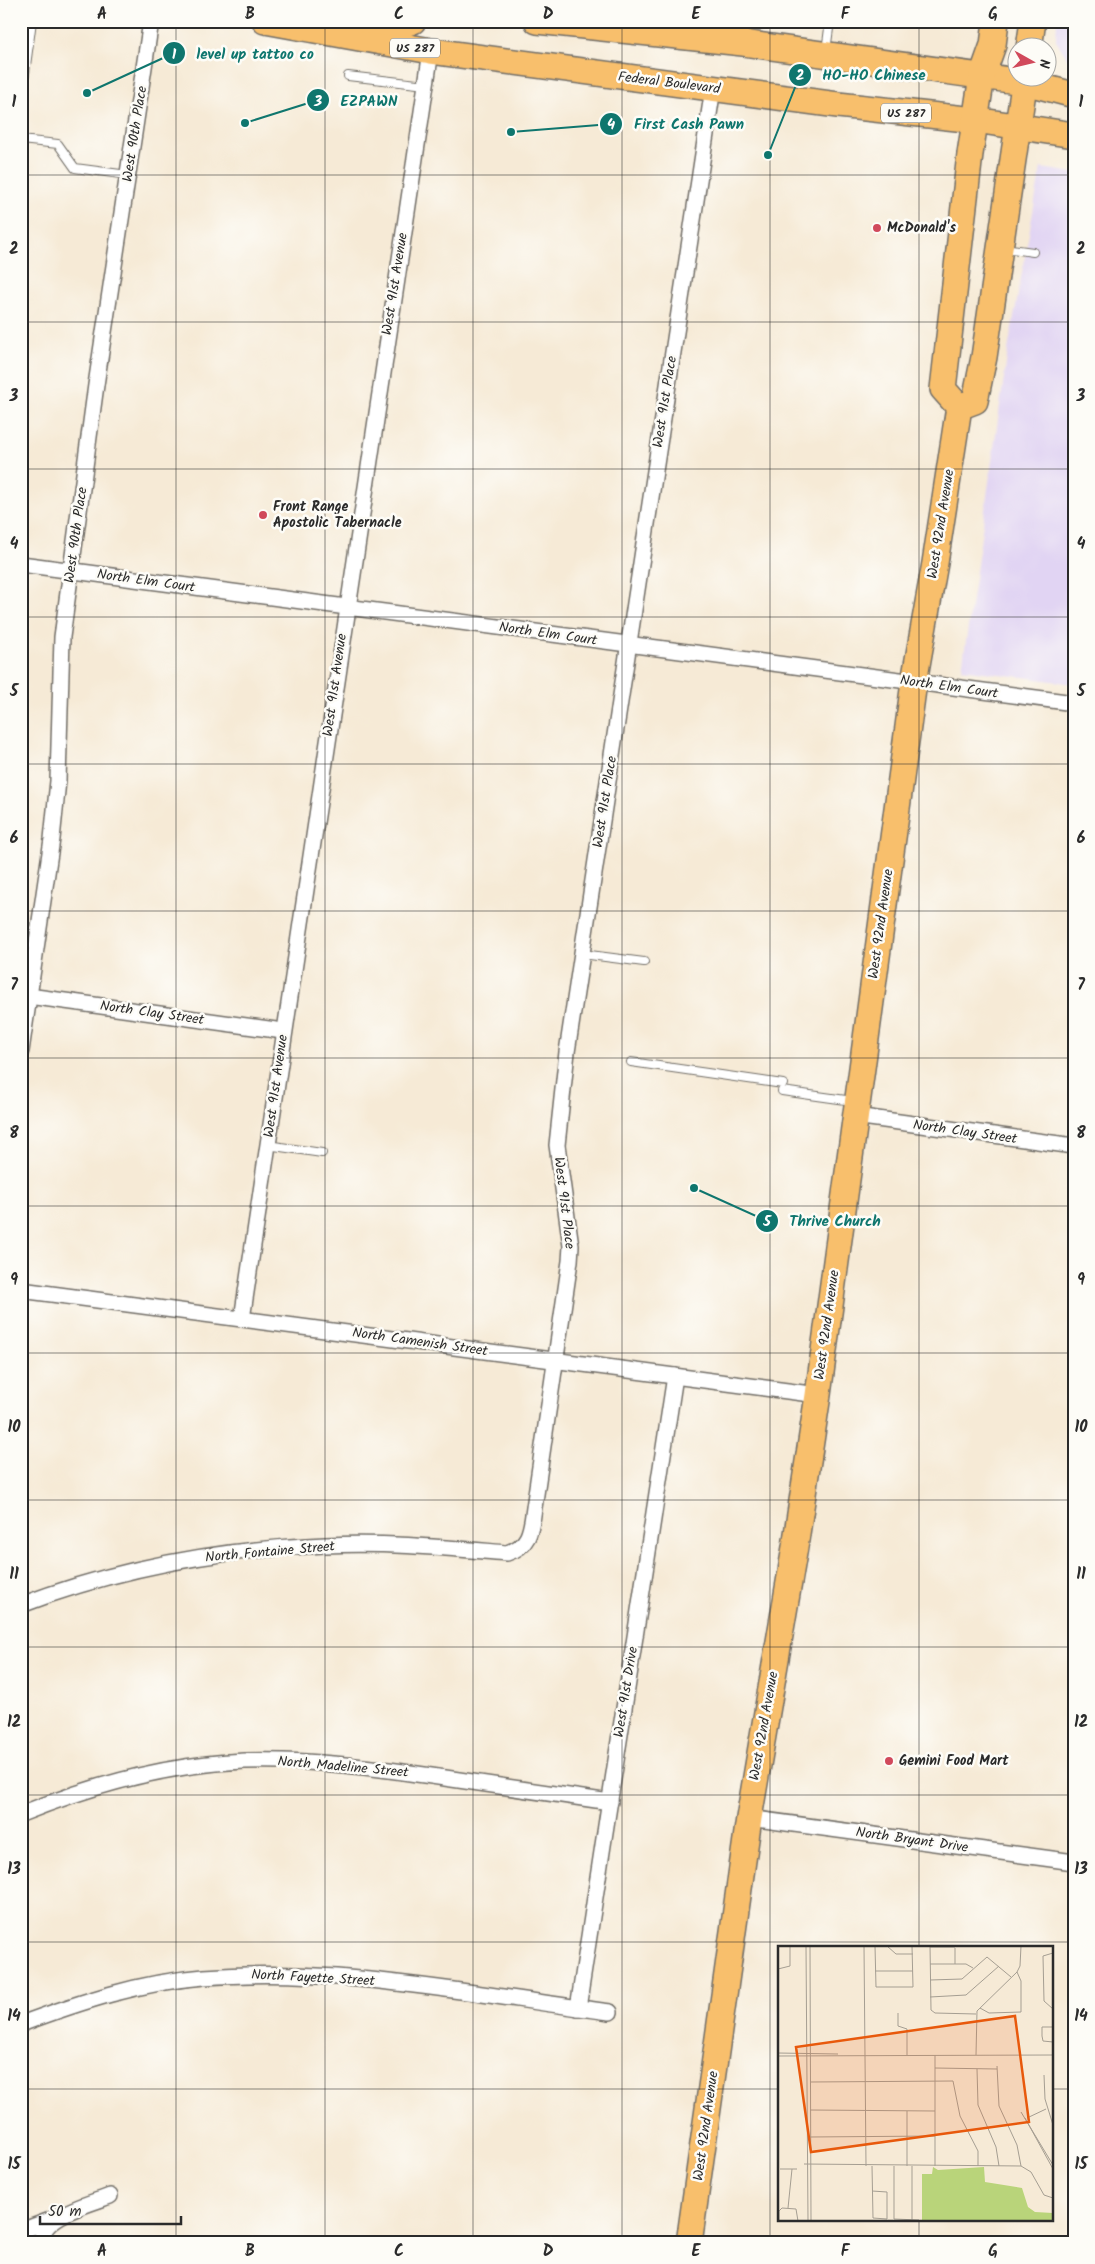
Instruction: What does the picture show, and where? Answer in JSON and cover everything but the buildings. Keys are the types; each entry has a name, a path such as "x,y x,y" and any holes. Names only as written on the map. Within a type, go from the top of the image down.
{"main road":[{"path":"368,21 402,26 413,21"},
{"path":"537,21 743,43 1008,78"},
{"path":"996,21 993,45 982,76 975,120 943,389 959,407 975,401 984,357 1023,88"},
{"path":"1030,38 1033,21"},
{"name":"Federal Boulevard","path":"278,22 431,51 838,105 975,120 1074,135"},
{"path":"1051,88 1074,95"},
{"name":"West 92nd Avenue","path":"689,2243 749,1818 795,1547 818,1396 914,682 935,563 959,407"}],"street":[{"name":"West 90th Place","path":"21,1051 25,995 52,838 58,781 62,637 96,385 151,21"},
{"name":"West 91st Avenue","path":"242,1319 431,51"},
{"name":"West 91st Place","path":"533,1517 571,1246 557,1145 568,1043 713,88"},
{"name":"North Elm Court","path":"21,564 1074,703"},
{"name":"North Clay Street","path":"25,995 284,1031"},
{"name":"North Clay Street","path":"856,1109 1074,1146"},
{"name":"North Camenish Street","path":"21,1290 818,1396"},
{"name":"West 91st Drive","path":"578,2008 675,1376"},
{"name":"North Fontaine Street","path":"21,1605 101,1578 157,1565 274,1548 327,1545 426,1546 507,1553 517,1550 526,1543 533,1517"},
{"name":"North Madeline Street","path":"21,1814 69,1795 121,1779 169,1770 244,1761 311,1762 369,1767 610,1802"},
{"name":"North Bryant Drive","path":"749,1818 1074,1862"},
{"name":"North Fayette Street","path":"21,2024 66,2007 139,1987 202,1977 265,1974 355,1978 610,2012"},
{"path":"21,2231 110,2196"},
{"path":"42,2243 44,2229 57,2218"}],"lane":[{"path":"21,103 32,21"},
{"path":"826,54 830,21"},
{"path":"348,76 426,86"},
{"path":"21,140 58,144 75,168 128,175"},
{"path":"1000,248 1033,252"},
{"path":"582,954 644,962"},
{"path":"630,1062 783,1087 856,1109"},
{"path":"267,1145 322,1153"}],"shaded area":[{"path":"1057,21 1074,21 1074,64 1070,63 1058,43 1058,38 1056,38"},
{"path":"1041,168 1074,173 1074,684 962,669 1008,350"}],"place":[{"name":"level up tattoo co","path":"87,93"},
{"name":"EZPAWN","path":"245,123"},
{"name":"First Cash Pawn","path":"511,132"},
{"name":"HO-HO Chinese","path":"768,155"},
{"name":"McDonald's","path":"877,228"},
{"name":"Front Range Apostolic Tabernacle","path":"263,515"},
{"name":"Thrive Church","path":"694,1188"},
{"name":"Gemini Food Mart","path":"889,1761"}]}
